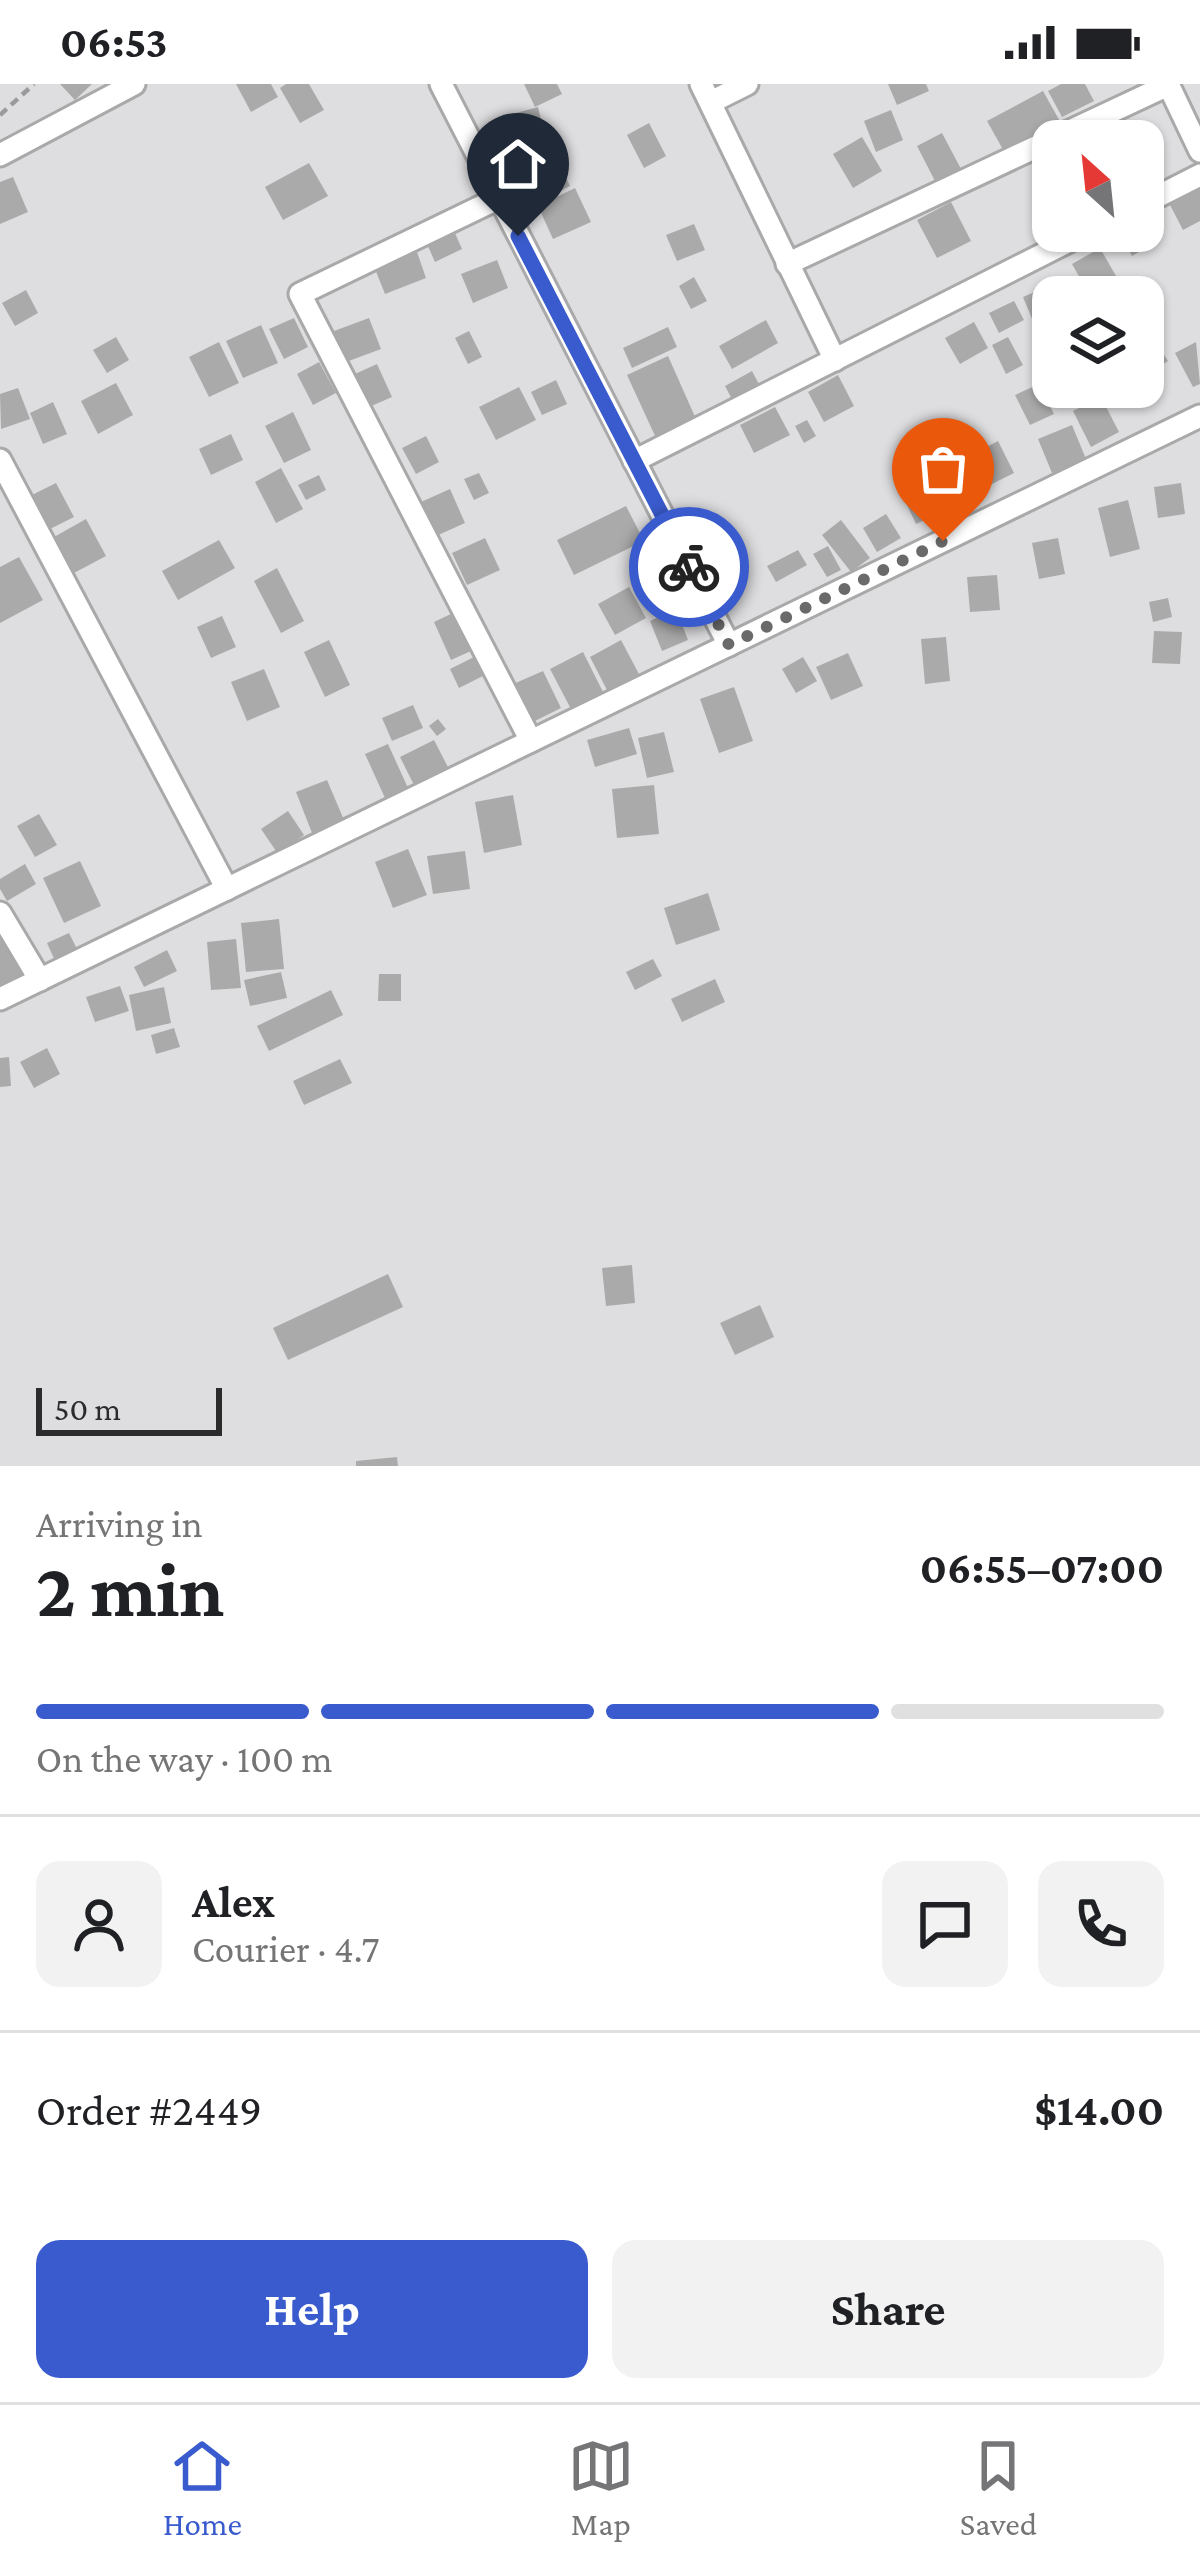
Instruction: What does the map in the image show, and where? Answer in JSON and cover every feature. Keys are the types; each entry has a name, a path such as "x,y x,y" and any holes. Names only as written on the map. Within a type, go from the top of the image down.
{"street":[{"path":"0,154 134,84"},
{"path":"440,84 729,645"},
{"path":"747,84 706,93 835,360"},
{"path":"788,264 1168,84 1200,151"},
{"path":"1164,193 1200,175"},
{"path":"499,198 300,294 531,741"},
{"path":"634,461 1048,252"},
{"path":"0,999 1200,416"},
{"path":"0,460 227,889"},
{"path":"0,914 40,980"}],"path":[{"path":"14,84 21,97"},
{"path":"0,115 34,84"}],"building":[{"path":"60,84 92,84 75,100"},
{"path":"236,84 271,84 278,97 251,112"},
{"path":"309,84 324,110 300,123 280,88"},
{"path":"524,84 557,84 562,94 535,107"},
{"path":"888,84 926,84 929,91 897,105"},
{"path":"1061,84 1085,84 1094,101 1062,117 1048,91"},
{"path":"1043,91 1059,120 1032,120 1032,141 1006,155 987,121"},
{"path":"538,107 549,151 516,159 505,116"},
{"path":"891,110 903,140 876,152 864,121"},
{"path":"649,123 666,156 644,168 627,135"},
{"path":"942,133 961,169 936,183 917,146"},
{"path":"862,137 882,171 853,188 833,154"},
{"path":"555,155 570,186 543,200 527,168"},
{"path":"309,163 328,196 283,220 265,187"},
{"path":"13,177 28,212 0,224 0,182"},
{"path":"575,188 591,222 553,239 538,206"},
{"path":"1200,189 1200,221 1183,230 1170,205"},
{"path":"951,202 971,241 937,258 917,220"},
{"path":"694,224 705,250 677,261 666,235"},
{"path":"454,231 462,249 435,262 427,244"},
{"path":"417,252 426,278 385,294 375,269"},
{"path":"1102,252 1116,276 1079,276 1072,264"},
{"path":"497,260 508,288 473,303 461,274"},
{"path":"694,277 707,301 691,309 679,286"},
{"path":"26,290 38,313 15,326 2,303"},
{"path":"1032,293 1032,319 1023,297"},
{"path":"1014,301 1024,320 999,333 989,313"},
{"path":"294,318 308,347 284,359 269,329"},
{"path":"369,318 381,349 346,362 334,331"},
{"path":"766,320 778,343 732,369 719,346"},
{"path":"974,322 988,348 960,364 945,338"},
{"path":"261,325 278,363 243,378 226,341"},
{"path":"668,327 677,347 632,368 623,348"},
{"path":"469,331 482,357 468,364 455,338"},
{"path":"116,337 129,360 107,373 93,350"},
{"path":"1008,337 1023,365 1006,374 992,345"},
{"path":"219,342 239,383 209,397 189,357"},
{"path":"1196,342 1200,384 1193,387 1175,353"},
{"path":"668,356 696,419 656,438 627,375"},
{"path":"319,362 336,393 313,405 297,374"},
{"path":"377,364 392,397 369,407 355,374"},
{"path":"752,371 761,388 734,403 725,386"},
{"path":"838,375 854,406 824,422 808,392"},
{"path":"556,380 567,404 542,415 531,392"},
{"path":"116,383 133,415 98,434 81,401"},
{"path":"519,387 536,420 496,440 479,407"},
{"path":"1032,387 1032,408 1051,408 1054,414 1030,425 1015,395"},
{"path":"18,388 30,419 1,429 0,394"},
{"path":"53,402 67,434 43,444 30,413"},
{"path":"775,407 790,435 754,453 740,425"},
{"path":"1107,408 1119,432 1091,447 1073,411"},
{"path":"293,412 311,450 284,463 265,426"},
{"path":"807,420 816,436 804,443 795,426"},
{"path":"1072,425 1086,459 1052,473 1038,439"},
{"path":"939,427 955,459 931,471 915,439"},
{"path":"231,434 243,460 211,475 199,449"},
{"path":"426,436 439,462 416,474 402,448"},
{"path":"998,441 1014,473 990,485 973,454"},
{"path":"281,468 303,509 276,523 255,482"},
{"path":"479,473 489,493 474,500 464,479"},
{"path":"929,474 946,510 916,524 899,488"},
{"path":"319,475 326,490 306,500 298,485"},
{"path":"56,483 74,517 46,531 28,497"},
{"path":"1181,483 1185,514 1158,518 1154,487"},
{"path":"450,489 465,523 436,536 421,502"},
{"path":"1128,500 1140,549 1110,557 1098,508"},
{"path":"626,506 644,541 574,575 557,540"},
{"path":"886,514 901,538 877,552 863,528"},
{"path":"86,519 106,556 74,573 54,537"},
{"path":"841,520 870,558 851,572 822,535"},
{"path":"729,523 739,546 716,556 706,533"},
{"path":"485,538 500,570 467,585 452,553"},
{"path":"1058,538 1065,574 1039,579 1032,543"},
{"path":"219,540 235,568 178,600 162,571"},
{"path":"828,546 841,570 827,577 813,554"},
{"path":"798,550 807,565 776,582 767,566"},
{"path":"19,557 43,600 0,623 0,567"},
{"path":"277,568 304,621 281,633 254,581"},
{"path":"997,575 1000,610 970,612 967,577"},
{"path":"629,587 646,618 615,635 598,604"},
{"path":"1168,598 1172,617 1153,622 1149,602"},
{"path":"676,609 688,640 662,651 650,621"},
{"path":"453,613 471,651 451,660 434,622"},
{"path":"222,616 236,647 211,658 197,627"},
{"path":"1154,631 1182,632 1180,664 1152,663"},
{"path":"946,637 950,681 925,684 921,639"},
{"path":"329,640 350,685 325,697 304,652"},
{"path":"621,640 640,676 608,692 590,657"},
{"path":"583,652 604,694 572,711 550,669"},
{"path":"848,653 863,686 831,700 816,667"},
{"path":"474,657 483,676 459,688 450,669"},
{"path":"803,657 817,681 796,693 782,669"},
{"path":"264,669 280,707 247,721 231,682"},
{"path":"543,671 561,708 529,724 511,685"},
{"path":"734,687 753,741 719,753 700,699"},
{"path":"413,705 423,728 392,741 382,718"},
{"path":"438,719 446,729 437,736 429,726"},
{"path":"629,728 637,754 595,767 587,740"},
{"path":"664,732 674,772 647,778 638,738"},
{"path":"434,740 451,773 417,791 400,757"},
{"path":"388,744 408,788 385,798 365,754"},
{"path":"327,780 344,820 312,833 296,792"},
{"path":"654,785 659,834 617,838 612,789"},
{"path":"513,795 522,845 484,853 475,802"},
{"path":"288,811 304,835 278,854 261,829"},
{"path":"39,814 57,845 35,857 17,826"},
{"path":"408,849 427,895 393,908 375,862"},
{"path":"465,851 470,889 433,894 427,856"},
{"path":"80,861 101,906 64,923 43,878"},
{"path":"25,864 36,884 7,901 0,879"},
{"path":"708,893 720,930 676,945 664,908"},
{"path":"279,919 284,969 246,972 241,923"},
{"path":"4,933 23,978 0,988 0,935"},
{"path":"69,933 79,953 56,963 47,943"},
{"path":"236,939 241,988 211,990 207,942"},
{"path":"167,950 177,971 144,987 134,967"},
{"path":"653,959 662,976 635,990 626,972"},
{"path":"281,972 287,998 250,1006 244,980"},
{"path":"379,974 401,974 401,1001 378,1001"},
{"path":"715,979 725,1002 682,1022 671,999"},
{"path":"120,986 129,1011 95,1022 86,997"},
{"path":"164,987 171,1023 136,1031 129,995"},
{"path":"331,990 343,1015 269,1051 257,1026"},
{"path":"174,1028 180,1047 156,1054 151,1035"},
{"path":"47,1048 60,1074 34,1088 20,1062"},
{"path":"9,1057 11,1086 0,1087 0,1058"},
{"path":"340,1059 352,1083 304,1105 293,1081"},
{"path":"632,1265 635,1303 606,1306 602,1268"},
{"path":"388,1274 403,1307 288,1360 273,1328"},
{"path":"760,1305 774,1337 735,1355 720,1323"},
{"path":"397,1457 398,1466 356,1466 356,1461"}],"way so far":[{"path":"689,567 729,645 943,541"}],"route":[{"path":"518,236 689,567"}]}
